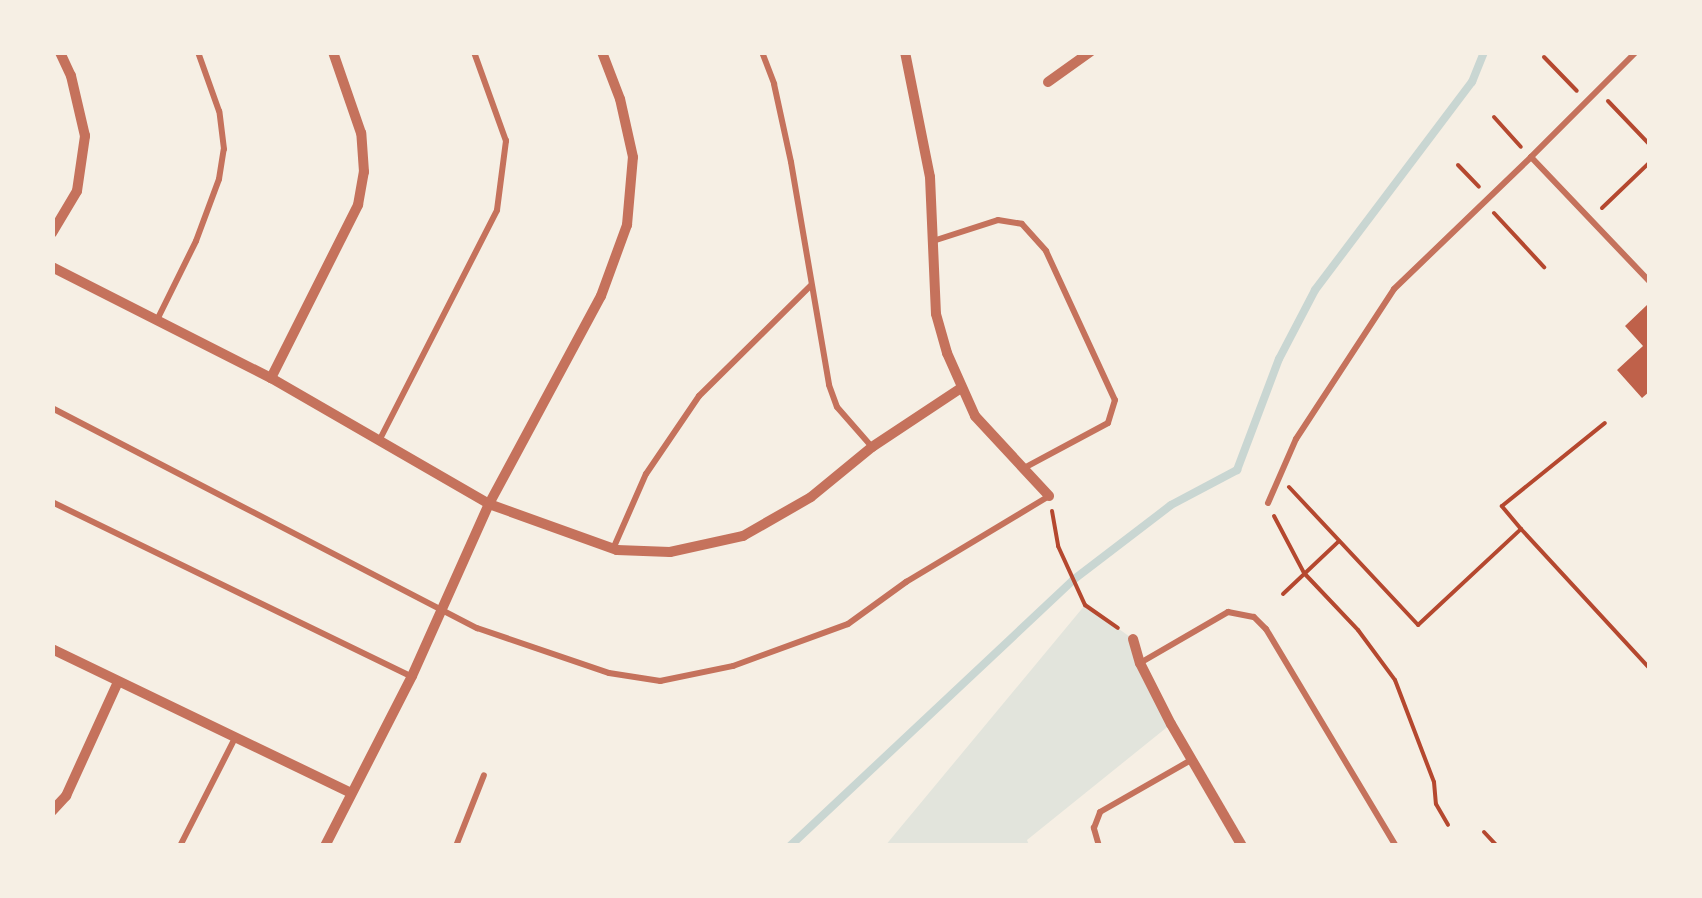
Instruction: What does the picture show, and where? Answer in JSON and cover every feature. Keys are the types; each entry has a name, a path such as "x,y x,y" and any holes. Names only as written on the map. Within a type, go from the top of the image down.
{"street":[{"path":"52,233 77,191 85,136 71,76 60,52"},
{"path":"271,378 358,205 364,172 362,133 333,52"},
{"path":"325,846 412,676 488,504 602,296 627,225 633,156 620,99 602,52"},
{"path":"905,52 930,178 936,314 960,388 975,416 1020,470 1049,496"},
{"path":"1048,82 1090,52"},
{"path":"52,267 271,378 488,504 613,549 670,552 743,536 811,497 872,448 960,388"},
{"path":"1133,640 1140,663 1242,846"},
{"path":"52,649 352,794"},
{"path":"52,811 66,796 118,682"}],"lane":[{"path":"157,320 196,241 220,179 224,149 220,112 198,52"},
{"path":"379,441 496,210 506,141 499,112 474,52"},
{"path":"762,52 778,104 836,407 872,448"},
{"path":"1268,502 1296,438 1394,289 1636,52"},
{"path":"1530,157 1650,282"},
{"path":"934,241 998,220 1022,224 1046,251 1115,400 1108,423 1020,470"},
{"path":"613,549 646,474 700,396 811,285"},
{"path":"52,408 476,628 608,673 660,681 733,666 848,624 906,582 1049,496"},
{"path":"52,502 412,676"},
{"path":"1140,663 1228,612 1244,612 1254,617 1266,629 1396,846"},
{"path":"180,846 236,738"},
{"path":"1099,846 1094,828 1100,812 1192,759"},
{"path":"456,846 484,775"}],"path":[{"path":"1544,57 1587,101"},
{"path":"1598,91 1650,145"},
{"path":"1494,117 1530,157"},
{"path":"1589,220 1650,162"},
{"path":"1458,165 1544,267"},
{"path":"1605,423 1502,506 1650,669"},
{"path":"1279,476 1418,625 1522,529"},
{"path":"1049,496 1058,546 1085,605 1133,640"},
{"path":"1268,502 1304,572 1358,630 1396,680 1434,782 1436,804 1448,825"},
{"path":"1283,594 1339,541"},
{"path":"1484,832 1497,846"}],"shaded area":[{"path":"1085,605 1133,639 1171,724 1027,840 1029,845 885,846"}],"building":[{"path":"1647,305 1650,391 1642,398 1617,370 1643,346 1625,326"}],"waterway":[{"path":"790,846 1073,580 1171,505 1237,470 1279,359 1315,290 1472,82 1484,52"}]}
